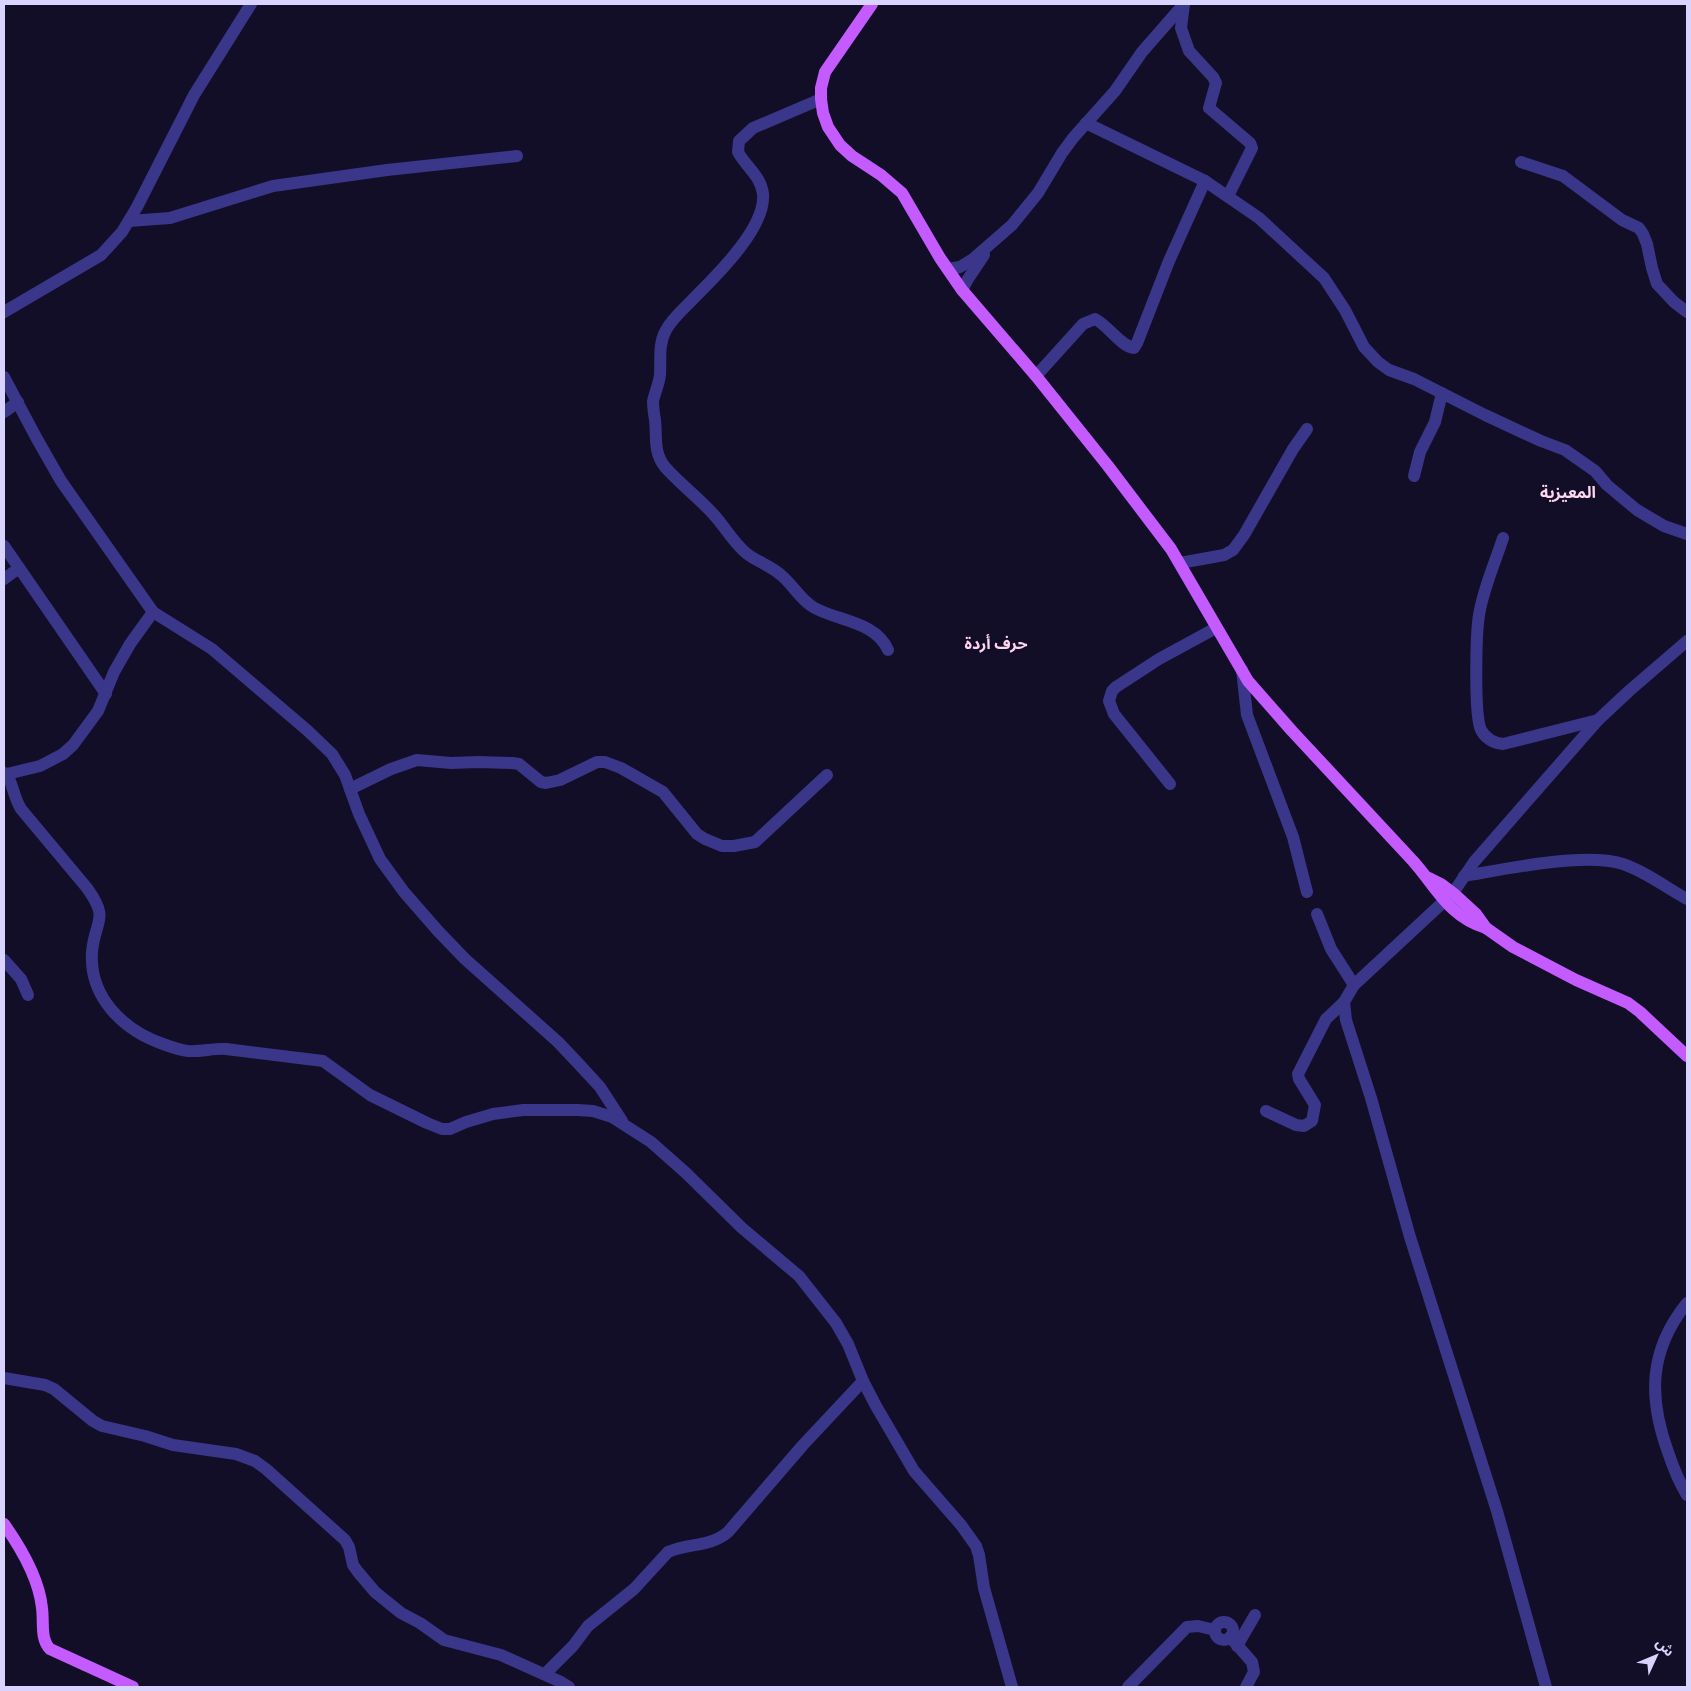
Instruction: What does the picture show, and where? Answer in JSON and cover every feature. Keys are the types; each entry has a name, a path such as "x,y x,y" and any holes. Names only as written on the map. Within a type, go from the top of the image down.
{"main road":[{"path":"872,4 825,72 821,88 821,99 828,127 840,145 852,156 902,193 962,290 1036,376 1126,489 1180,563 1248,681 1279,718 1428,877 1441,884 1448,897 1466,920 1486,928 1513,948 1538,961 1628,1003 1655,1024 1687,1056"},
{"path":"4,1524 12,1534 34,1576 42,1603 43,1638 50,1650 118,1684 133,1687"}],"street":[{"path":"4,312 101,255 122,232 151,181 194,95 251,4"},
{"path":"962,290 978,263 1038,193 1062,153 1086,123 1116,91 1142,52 1184,4 1181,28 1189,51 1214,77 1216,83 1209,108 1250,143 1252,148 1228,196"},
{"path":"821,99 753,128 739,141 738,152 761,186 763,193 762,210 753,228 739,248 706,287 676,316 665,332 660,349 660,375 654,401 656,444 659,458 665,467 714,514 744,552 772,567 814,608 860,625 879,637 888,650"},
{"path":"1086,123 1205,181 1259,218 1324,278 1345,310 1364,347 1378,362 1389,370 1442,393 1484,415 1565,450 1595,471 1607,485 1637,510 1664,526 1687,534"},
{"path":"129,221 170,218 274,186 387,170 517,156"},
{"path":"1521,162 1563,176 1622,220 1638,228 1647,244 1657,284 1674,302 1687,312"},
{"path":"1036,376 1084,324 1095,319 1103,323 1127,347 1134,348 1138,343 1169,261 1205,181"},
{"path":"948,269 960,266 973,259 997,240"},
{"path":"4,377 61,481 153,612 207,645 315,737 336,760 345,775 359,814 380,860 404,892 465,959 576,1060 600,1087 622,1122"},
{"path":"1414,476 1420,452 1435,422 1442,393"},
{"path":"4,412 18,402"},
{"path":"1180,563 1224,555 1233,550 1244,535 1293,449 1307,429"},
{"path":"1503,538 1479,615 1477,703 1480,728 1488,739 1503,744 1598,720"},
{"path":"4,546 106,694"},
{"path":"4,579 19,568"},
{"path":"153,612 114,672 98,711 73,745 63,754 40,766 6,773 16,802 77,875 96,902 100,916 93,942 92,966 98,990 105,1002 128,1027 156,1041 187,1051 216,1048 323,1061 370,1095 442,1129 450,1129 493,1114 523,1110 593,1111 622,1122 667,1156 742,1228 799,1276 843,1334 863,1381 914,1471 961,1525 976,1546 980,1556 984,1588 1012,1687"},
{"path":"1170,784 1114,714 1110,706 1110,696 1116,687 1159,659 1216,628"},
{"path":"1266,1111 1296,1125 1304,1126 1312,1121 1315,1105 1299,1079 1298,1074 1326,1020 1344,1002 1354,985 1448,897 1474,862 1598,720 1687,641"},
{"path":"1242,670 1247,715 1293,837 1307,892"},
{"path":"350,790 417,760 451,763 512,762 519,764 541,782 546,783 560,780 597,762 605,762 621,768 663,792 697,834 722,846 734,846 755,842 827,775"},
{"path":"1464,876 1565,861 1611,861 1635,868 1687,899"},
{"path":"1316,914 1331,949 1354,985"},
{"path":"4,960 21,979 28,995"},
{"path":"1344,1002 1346,1020 1371,1098 1410,1237 1498,1511 1546,1687"},
{"path":"1687,1303 1669,1329 1658,1358 1654,1384 1661,1433 1674,1468 1687,1495"},
{"path":"4,1378 45,1385 54,1389 93,1421 102,1426 173,1445 236,1454 255,1462 266,1469 345,1540 353,1565 358,1572 375,1592 401,1613 420,1623 444,1640 501,1655 569,1687"},
{"path":"544,1674 573,1646 588,1626 634,1590 668,1552 715,1541 728,1532 803,1445 863,1381"},
{"path":"1234,1641 1255,1615"},
{"path":"1128,1687 1187,1627 1198,1626 1215,1630 1218,1624 1224,1622 1228,1623 1232,1628 1234,1641 1252,1662 1254,1672 1246,1687"}],"district":[{"name":"المعيزية","path":"1568,492"},
{"name":"حرف أردة","path":"996,643"}]}
